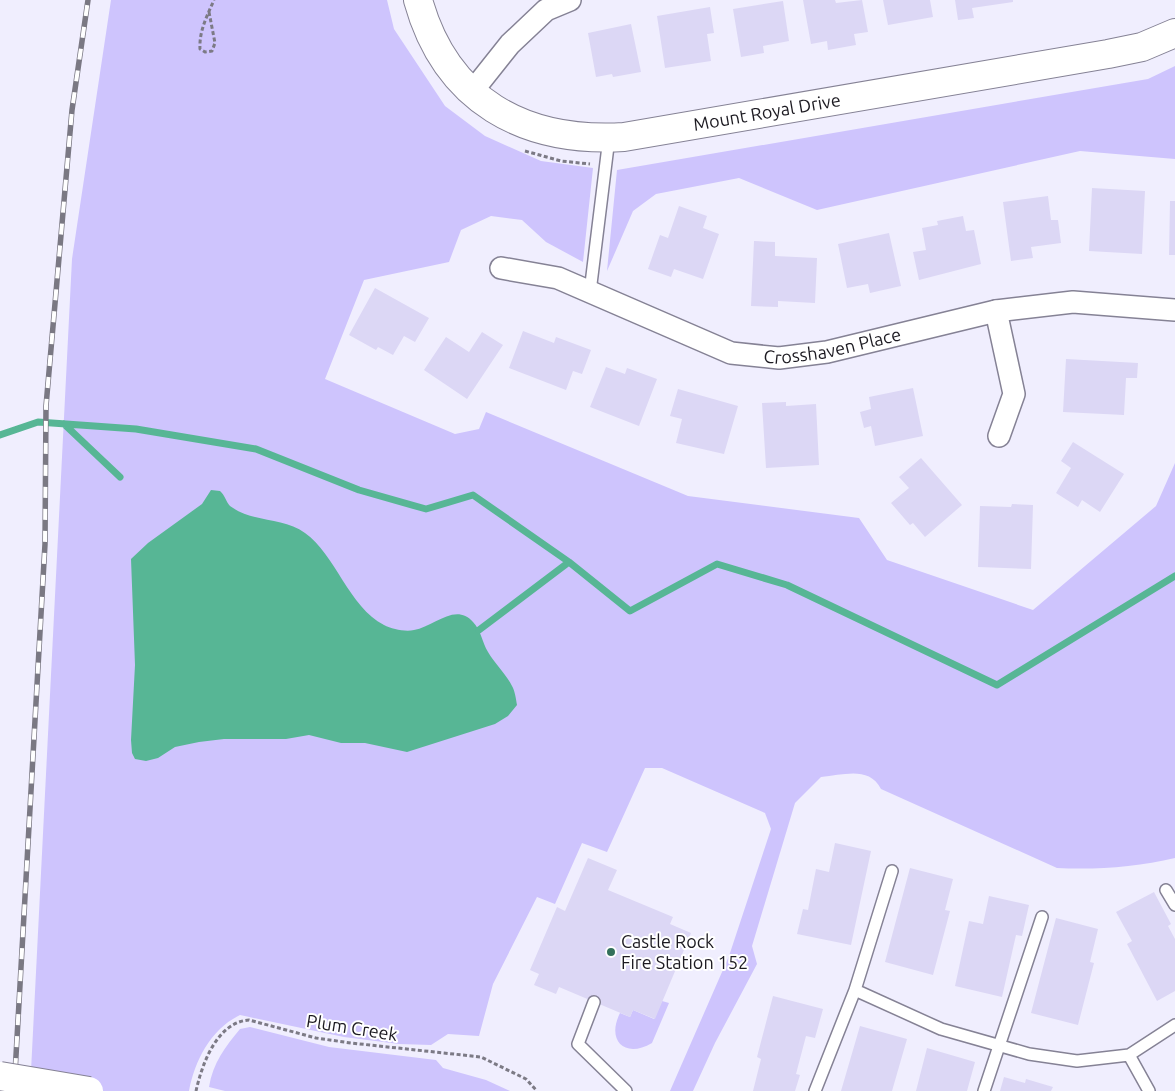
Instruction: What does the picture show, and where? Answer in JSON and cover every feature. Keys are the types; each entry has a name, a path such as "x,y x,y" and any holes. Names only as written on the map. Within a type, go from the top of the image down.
{"street":[{"name":"Mount Royal Drive","path":"418,0 434,42 448,66 471,93 506,115 542,131 565,136 609,138 1108,54 1142,47 1175,33"},
{"path":"471,93 510,44 546,10 570,0"},
{"name":"Crosshaven Place","path":"501,268 558,278 731,353 780,358 827,352 996,311 1073,302 1175,310"},
{"path":"996,311 1014,394 999,436"},
{"path":"0,1076 89,1091"}],"lane":[{"path":"590,292 609,138"},
{"path":"815,1091 855,990 892,871"},
{"path":"1166,890 1175,905"},
{"path":"984,1091 1042,917"},
{"path":"855,990 941,1029 1029,1054 1077,1061 1129,1055 1175,1025"},
{"path":"594,1002 578,1044 626,1091"},
{"path":"1129,1055 1150,1091"}],"path":[{"path":"209,12 215,43 212,51 204,52 200,49 199,40 209,12 214,0"},
{"name":"Plum Creek","path":"196,1091 205,1060 216,1041 230,1026 240,1021 249,1020 333,1040 391,1049 480,1057 526,1079 537,1091"}],"shaded area":[{"path":"111,0 387,0 394,29 445,106 485,136 541,161 593,168 583,262 546,242 522,220 491,216 461,230 449,262 364,280 325,379 455,434 479,429 486,412 688,496 859,518 887,560 1033,610 1156,506 1175,463 1175,858 1146,864 1116,867 1087,869 1057,868 881,789 870,777 847,774 821,777 795,803 752,946 757,964 715,1043 693,1091 670,1091 729,956 771,829 765,813 662,768 645,768 607,852 582,843 555,904 537,897 493,984 479,1036 448,1034 431,1045 399,1044 344,1037 240,1015 221,1028 206,1047 195,1068 189,1091 30,1091 72,259"},
{"path":"1175,66 1175,159 1080,151 817,210 739,178 656,194 633,211 607,271 617,170 1148,79"},
{"path":"211,490 220,491 227,503 239,511 258,518 287,524 305,533 316,542 361,606 384,625 410,631 422,628 444,617 459,614 466,616 476,625 488,652 510,682 517,705 508,716 495,724 407,752 365,743 341,743 309,735 286,739 224,739 199,742 175,747 158,758 146,761 135,759 132,753 131,740 135,665 131,559 148,543 202,504"},
{"path":"662,1001 669,1003 652,1043 634,1049 626,1048 621,1044 615,1032 620,1013 630,1017 633,1010 654,1019"},
{"path":"250,1027 329,1047 436,1060 443,1068 486,1080 510,1091 225,1091 209,1087 213,1070 225,1049 240,1029"}],"building":[{"path":"803,0 835,0 836,3 862,0 868,32 854,34 856,45 828,50 827,41 811,44"},
{"path":"883,0 930,0 933,17 888,25"},
{"path":"955,0 1013,0 1013,2 972,8 974,18 958,20"},
{"path":"783,1 789,41 763,46 764,53 741,57 733,9"},
{"path":"710,7 714,33 707,34 711,61 665,68 657,16"},
{"path":"631,24 641,72 613,77 612,74 596,77 588,33"},
{"path":"1092,188 1145,191 1142,254 1089,251"},
{"path":"1048,196 1051,220 1058,220 1061,243 1031,247 1033,258 1011,261 1003,202"},
{"path":"1170,201 1175,201 1175,255 1169,255"},
{"path":"679,206 707,216 703,228 719,234 703,279 674,269 671,277 648,269 660,235 668,238"},
{"path":"963,216 966,231 974,230 981,264 919,280 913,252 926,250 922,228 938,225 937,221"},
{"path":"889,233 901,286 870,293 868,284 847,288 838,244"},
{"path":"754,241 775,242 775,256 817,258 815,303 778,301 778,307 751,306"},
{"path":"375,288 429,318 415,342 404,336 393,355 378,347 376,350 349,335"},
{"path":"523,331 554,343 556,337 591,350 582,374 573,371 566,390 509,368"},
{"path":"482,332 503,345 467,399 424,370 446,337 469,352"},
{"path":"1066,359 1138,363 1137,378 1126,378 1124,415 1063,412"},
{"path":"606,367 625,374 627,368 657,379 639,426 590,407"},
{"path":"913,388 923,436 875,446 871,426 864,428 860,412 871,409 869,397"},
{"path":"678,389 738,406 724,454 676,443 682,419 670,416"},
{"path":"786,402 786,406 816,404 819,465 766,468 762,403"},
{"path":"1073,442 1124,474 1100,512 1082,500 1078,507 1056,493 1071,468 1061,461"},
{"path":"921,458 962,505 925,537 913,523 910,525 891,503 909,488 899,477"},
{"path":"1012,504 1033,505 1031,569 978,567 980,506 1011,507"},
{"path":"835,843 871,851 851,945 797,934 803,909 808,910 816,869 829,872"},
{"name":"Castle Rock Fire Station 152","path":"588,858 617,870 608,890 673,917 670,924 691,933 655,1019 633,1010 630,1017 559,987 556,994 534,985 539,974 530,970 557,907 565,911"},
{"path":"910,868 953,879 945,910 950,911 933,975 885,962"},
{"path":"1154,892 1171,924 1168,926 1175,939 1175,991 1157,1001 1127,944 1132,941 1116,912"},
{"path":"989,896 1029,905 1022,936 1016,935 1002,997 955,986 969,921 983,924"},
{"path":"1056,918 1098,929 1090,962 1094,963 1078,1025 1031,1013"},
{"path":"773,996 823,1009 815,1038 806,1036 796,1074 800,1075 795,1091 753,1091 761,1059 757,1057"},
{"path":"860,1026 907,1039 892,1091 841,1091"},
{"path":"927,1048 975,1062 967,1091 916,1091"},
{"path":"1004,1077 1025,1083 1026,1079 1053,1087 1051,1091 1000,1091"}],"waterway":[{"path":"0,435 38,422 136,429 256,449 359,490 426,509 473,495 569,562"},
{"path":"64,424 120,477"},
{"path":"479,630 569,562 630,611 717,564 787,585 997,685 1175,576"}],"railway":[{"path":"14,1091 45,544 46,406 72,110 88,0"}],"place":[{"name":"Castle Rock Fire Station 152","path":"611,952"}]}
